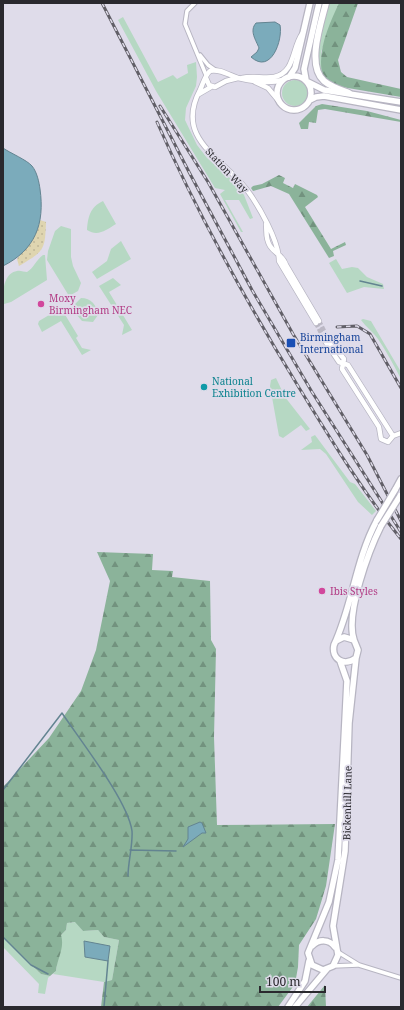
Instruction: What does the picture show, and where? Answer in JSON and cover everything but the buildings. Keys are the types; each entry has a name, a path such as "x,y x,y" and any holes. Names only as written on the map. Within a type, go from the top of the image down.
{"highway":[{"path":"326,3 315,56 316,69 326,83 349,93"}],"main road":[{"path":"310,3 295,68 289,76 283,80 278,92 278,100 284,107 295,111 304,108 310,100 310,90 304,69 319,3"},
{"path":"289,76 297,76 324,90 401,102"},
{"path":"310,100 324,96 401,110"},
{"path":"400,480 377,520 361,554 346,612 333,652 340,662 348,662 356,658 358,650 352,630 354,612 366,562 381,526 400,495"},
{"path":"336,641 344,637 355,642"},
{"name":"Bickenhill Lane","path":"337,949 333,926 345,852 349,723 356,658"},
{"name":"Bickenhill Lane","path":"312,946 329,902 338,860 347,681 340,662"},
{"path":"296,1007 301,999 330,968 337,960 337,949 330,942 322,940 312,946 308,953 310,961 315,968 330,968"},
{"path":"288,1007 305,981 310,961"}],"street":[{"path":"195,3 188,9 184,20 185,27 197,51 207,83 211,86 218,87 222,83 251,76 273,77 285,72 291,62 297,42 303,34"},
{"path":"197,51 208,65 223,77 222,83"},
{"path":"206,77 210,71 217,71 239,78 252,80 269,82 283,80"},
{"name":"Station Way","path":"206,77 192,107 192,120 202,143 247,190 271,229 279,253 284,259 317,322"},
{"path":"252,80 268,88 278,100"},
{"path":"197,95 211,86"},
{"path":"327,340 339,362 348,365 393,436"},
{"path":"344,363 342,369 380,432 380,438 384,441 391,440 393,436 401,433"},
{"path":"380,432 385,429 390,430"},
{"path":"337,949 359,965 401,978"},
{"path":"330,968 359,965"}],"green space":[{"path":"328,3 339,3 321,52 323,77 320,75 317,50"},
{"path":"339,3 358,3 338,60 341,72 347,77 401,89 401,97 336,86 323,77 321,68 322,48"},
{"path":"123,17 158,82 173,75 177,79 188,73 187,65 196,62 196,86 186,108 185,120 197,145 207,158 231,179 244,195 253,218 250,219 239,200 225,200 243,232 241,232 220,194 225,190 215,188 156,91 118,20"},
{"path":"295,80 304,84 308,93 304,102 295,106 286,102 282,93 286,84"},
{"path":"322,104 367,111 401,120 401,122 325,109 318,110 316,123 309,122 308,129 301,129 299,123 316,106"},
{"path":"279,175 285,178 283,183 293,188 295,184 317,195 318,197 305,207 331,249 345,242 346,245 333,251 334,256 329,258 289,194 271,186 253,191 251,188"},
{"path":"103,201 116,224 102,232 91,232 87,230 90,213 95,206"},
{"path":"61,226 71,229 71,257 73,266 81,283 78,291 69,296 47,260 48,251 55,231"},
{"path":"121,241 131,259 97,279 92,272 107,261 111,249"},
{"path":"43,255 45,255 47,280 11,302 4,304 4,284 9,276 18,271 27,272"},
{"path":"336,259 342,269 352,267 358,268 367,277 383,284 384,289 364,287 347,293 329,263"},
{"path":"113,278 121,285 109,292 132,330 122,335 124,325 99,286"},
{"path":"81,298 91,301 96,308 98,315 93,322 82,321 76,314 75,304"},
{"path":"61,308 78,336 76,338 82,348 91,350 82,355 61,321 42,332 38,324 39,321"},
{"path":"361,320 371,321 401,372 401,379 378,339"},
{"path":"276,378 285,397 310,429 306,431 301,425 283,438 279,436 270,386 271,380"},
{"path":"315,435 350,482 355,484 376,511 372,515 358,502 326,454 320,449 301,450 312,442 311,437"},
{"path":"97,552 153,554 152,570 173,571 172,577 210,581 211,640 216,649 214,737 217,825 335,824 326,886 316,919 299,945 298,967 295,984 278,1007 101,1007 104,982 112,980 119,940 104,937 98,930 83,931 75,922 67,923 66,930 61,935 62,944 56,971 50,976 41,974 3,937 3,787 49,738 81,691 96,650 110,581"},
{"path":"76,922 83,931 98,930 104,937 119,940 112,980 104,982 53,974 56,971 61,935 66,930 67,923"},
{"path":"3,937 41,974 50,976 48,978 45,994 38,993 39,984 3,947"},
{"path":"325,985 326,1007 307,1007"}],"sand":[{"path":"40,220 46,222 44,245 34,257 19,266 17,259 38,229"}],"water":[{"path":"275,22 280,25 280,39 274,53 270,59 264,62 258,61 251,57 259,48 253,32 254,26 256,23"},
{"path":"3,148 26,161 34,168 40,189 41,214 39,225 30,244 14,260 3,266"},
{"path":"200,822 202,823 206,833 202,833 183,847 188,839 188,827"},
{"path":"84,941 110,946 108,961 85,957"}],"waterway":[{"path":"360,281 382,286"},
{"path":"3,790 62,713 113,788 129,818 132,836 128,876"},
{"path":"130,850 176,851"},
{"path":"3,937 31,965 48,974"},
{"path":"104,1007 108,961"}],"tunnel":[{"path":"319,321 328,339"},
{"path":"316,323 325,341"}],"railway":[{"path":"102,3 252,290 312,392 401,532"},
{"path":"160,106 208,182 293,334 367,455 401,521"},
{"path":"157,122 205,223 260,322 347,464 401,539"},
{"path":"337,327 357,326 370,334 401,388"}],"place":[{"name":"Moxy Birmingham NEC","path":"41,304"},
{"name":"Birmingham International","path":"291,343"},
{"name":"National Exhibition Centre","path":"204,387"},
{"name":"Ibis Styles","path":"322,591"}]}
